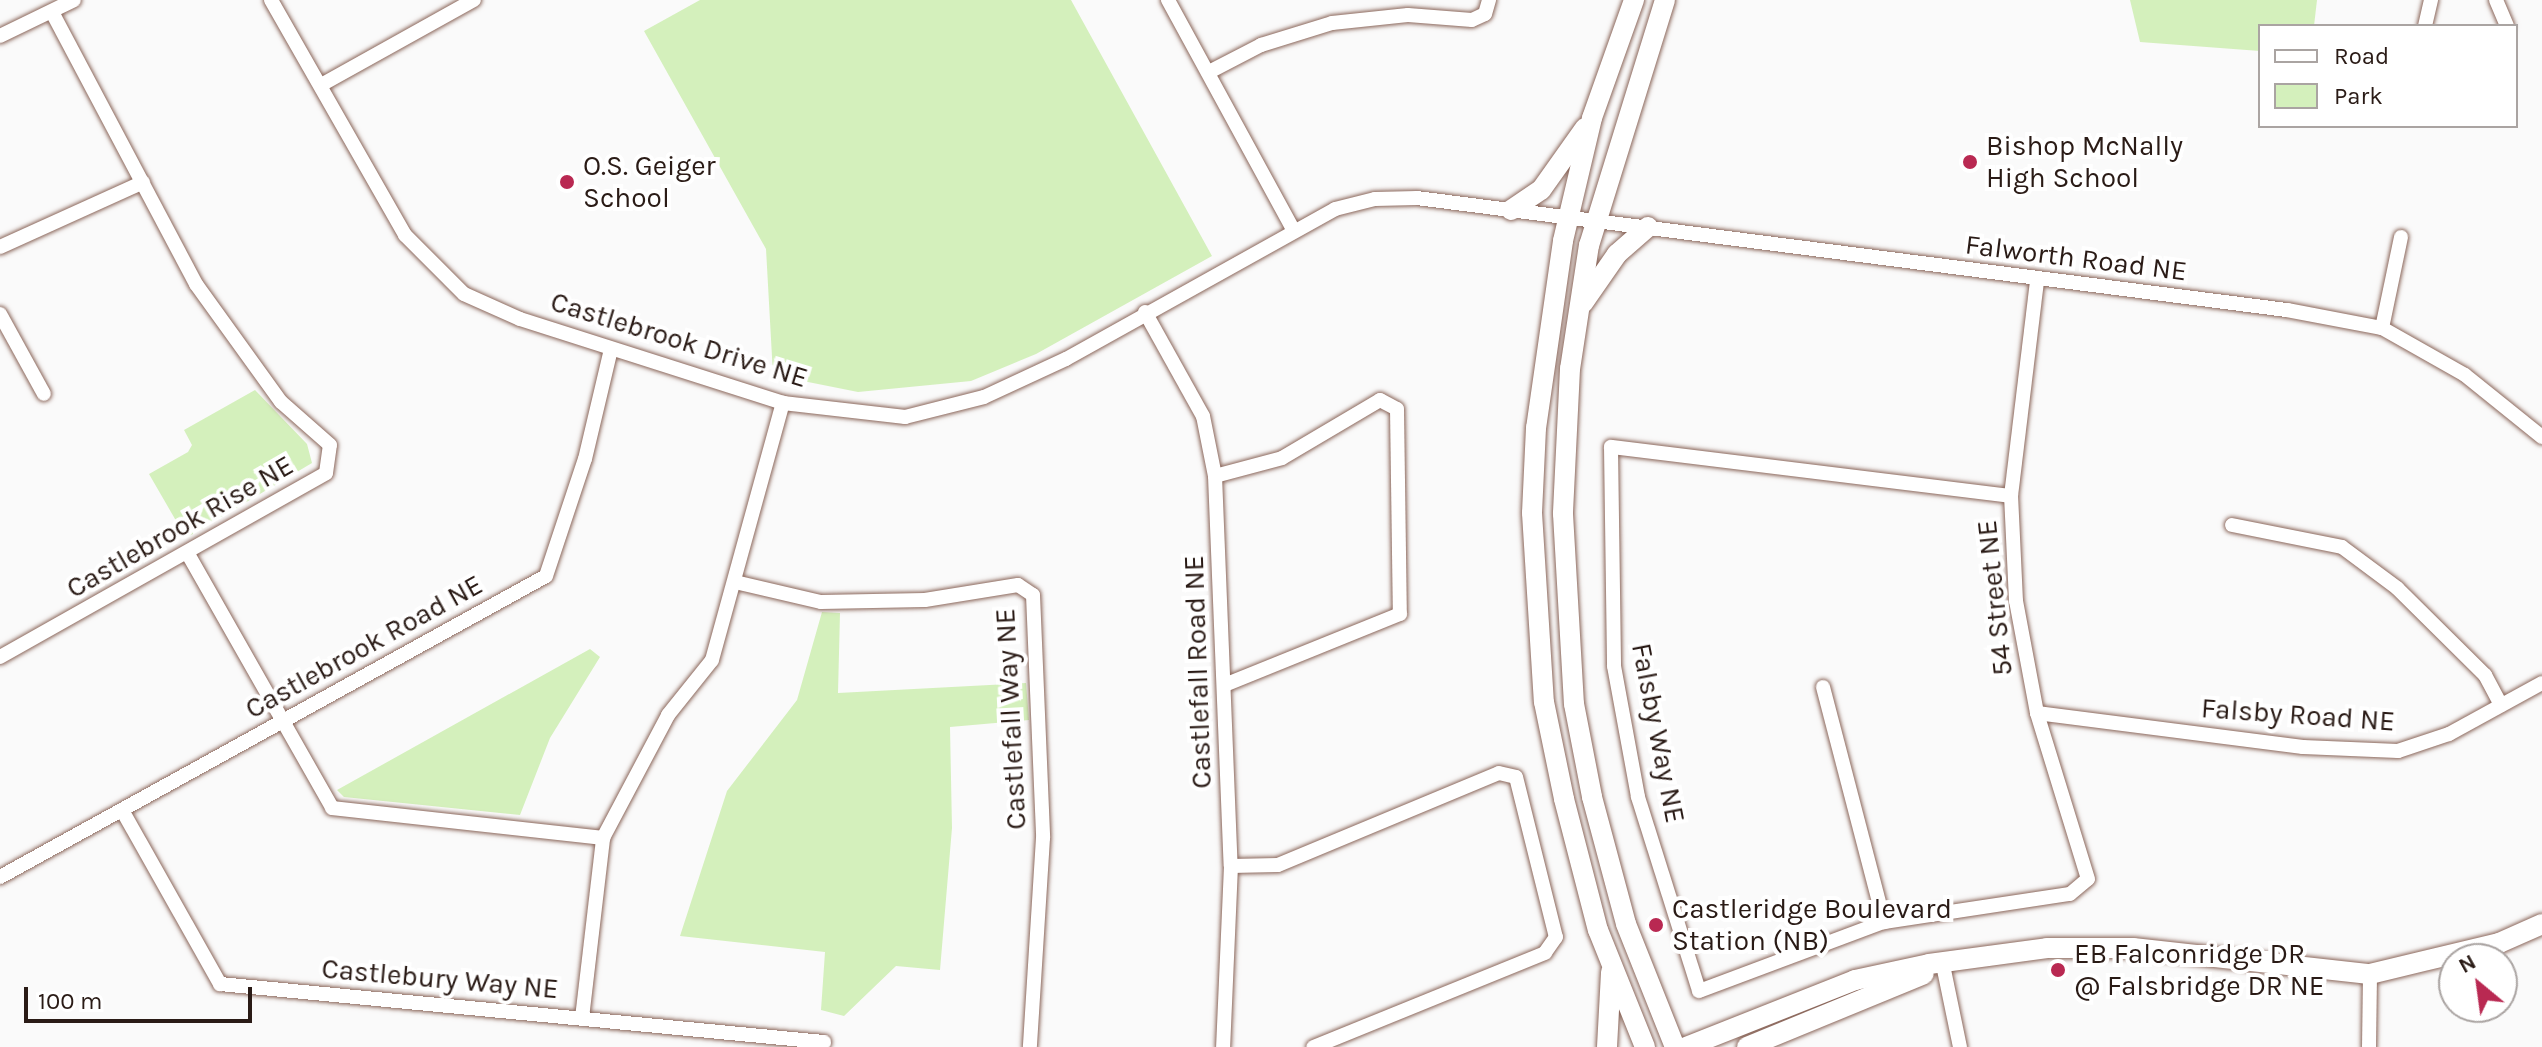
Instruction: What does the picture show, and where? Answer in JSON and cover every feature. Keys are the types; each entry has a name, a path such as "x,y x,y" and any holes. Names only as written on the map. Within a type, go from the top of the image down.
{"main road":[{"path":"1634,0 1592,118 1569,218 1536,428 1535,613 1544,702 1564,799 1611,968 1645,1047"},
{"path":"1665,0 1595,221 1579,310 1563,514 1574,704 1626,924 1675,1047"},
{"path":"1511,210 1541,190 1592,118"},
{"path":"1579,310 1617,254 1648,227"},
{"path":"1686,1047 1855,980 2047,948 2133,948 2370,974 2499,943 2542,924"},
{"path":"1747,1047 1943,965"},
{"path":"1607,1047 1611,968"}],"street":[{"path":"0,36 74,0"},
{"name":"Castlebrook Drive NE","path":"271,0 387,207 431,265 464,294 611,349 783,403 905,417 984,397 1293,229 1375,199 1569,218"},
{"path":"321,85 474,0"},
{"path":"1168,0 1293,229"},
{"path":"1209,72 1261,45 1332,23 1408,15 1472,20 1485,14 1489,0"},
{"path":"2425,24 2431,0"},
{"path":"2496,0 2506,24"},
{"name":"Castlebrook Rise NE","path":"0,657 188,554 326,473 330,445 281,402 243,354 196,284 52,12"},
{"path":"0,247 143,182"},
{"name":"Falworth Road NE","path":"1569,218 2037,281 2287,310 2382,328 2465,375 2542,437"},
{"path":"2382,328 2401,237"},
{"name":"54 Street NE","path":"2037,281 2011,496 2016,601 2037,713 2088,879 2070,894"},
{"name":"Castlefall Road NE","path":"1145,312 1203,416 1215,476 1227,684 1231,866 1223,1047"},
{"path":"0,314 44,394"},
{"name":"Castlebrook Road NE","path":"0,877 546,576 585,459 611,349"},
{"path":"1215,476 1282,458 1380,400 1397,409 1400,614 1227,684"},
{"name":"Castlebury Way NE","path":"122,810 220,984 582,1018 603,838 668,715 712,660 783,403"},
{"name":"Falsby Way NE","path":"2011,496 1611,447 1614,666 1638,797 1699,991 1884,922 2070,894"},
{"path":"2232,525 2342,547 2441,632 2485,675 2501,705"},
{"path":"188,554 332,808 603,838"},
{"name":"Castlefall Way NE","path":"735,582 821,602 925,600 1018,585 1033,595 1043,838 1030,1047"},
{"name":"Falsby Road NE","path":"2037,713 2303,747 2398,751 2449,734 2542,683"},
{"path":"1823,687 1884,922"},
{"path":"1231,866 1278,865 1499,773 1516,777 1556,937 1545,953 1313,1047"},
{"path":"1943,965 1960,1047"},
{"path":"2369,1047 2370,974"},
{"path":"582,1018 824,1042"}],"green space":[{"path":"700,0 1071,0 1212,256 1036,354 971,381 858,392 773,375 766,249 644,31"},
{"path":"2130,0 2317,0 2314,24 2258,24 2258,51 2140,42"},
{"path":"255,390 307,444 312,463 186,538 149,474 188,452 192,445 184,430"},
{"path":"822,612 840,613 838,693 1026,683 1029,720 950,727 952,828 940,970 896,966 844,1016 821,1010 825,952 680,936 727,791 797,700"},
{"path":"590,649 600,657 550,738 520,815 344,797 337,790"}],"place":[{"name":"Bishop McNally High School","path":"1970,162"},
{"name":"O.S. Geiger School","path":"567,182"},
{"name":"Castleridge Boulevard Station (NB)","path":"1656,925"},
{"name":"EB Falconridge DR @ Falsbridge DR NE","path":"2058,970"}]}
